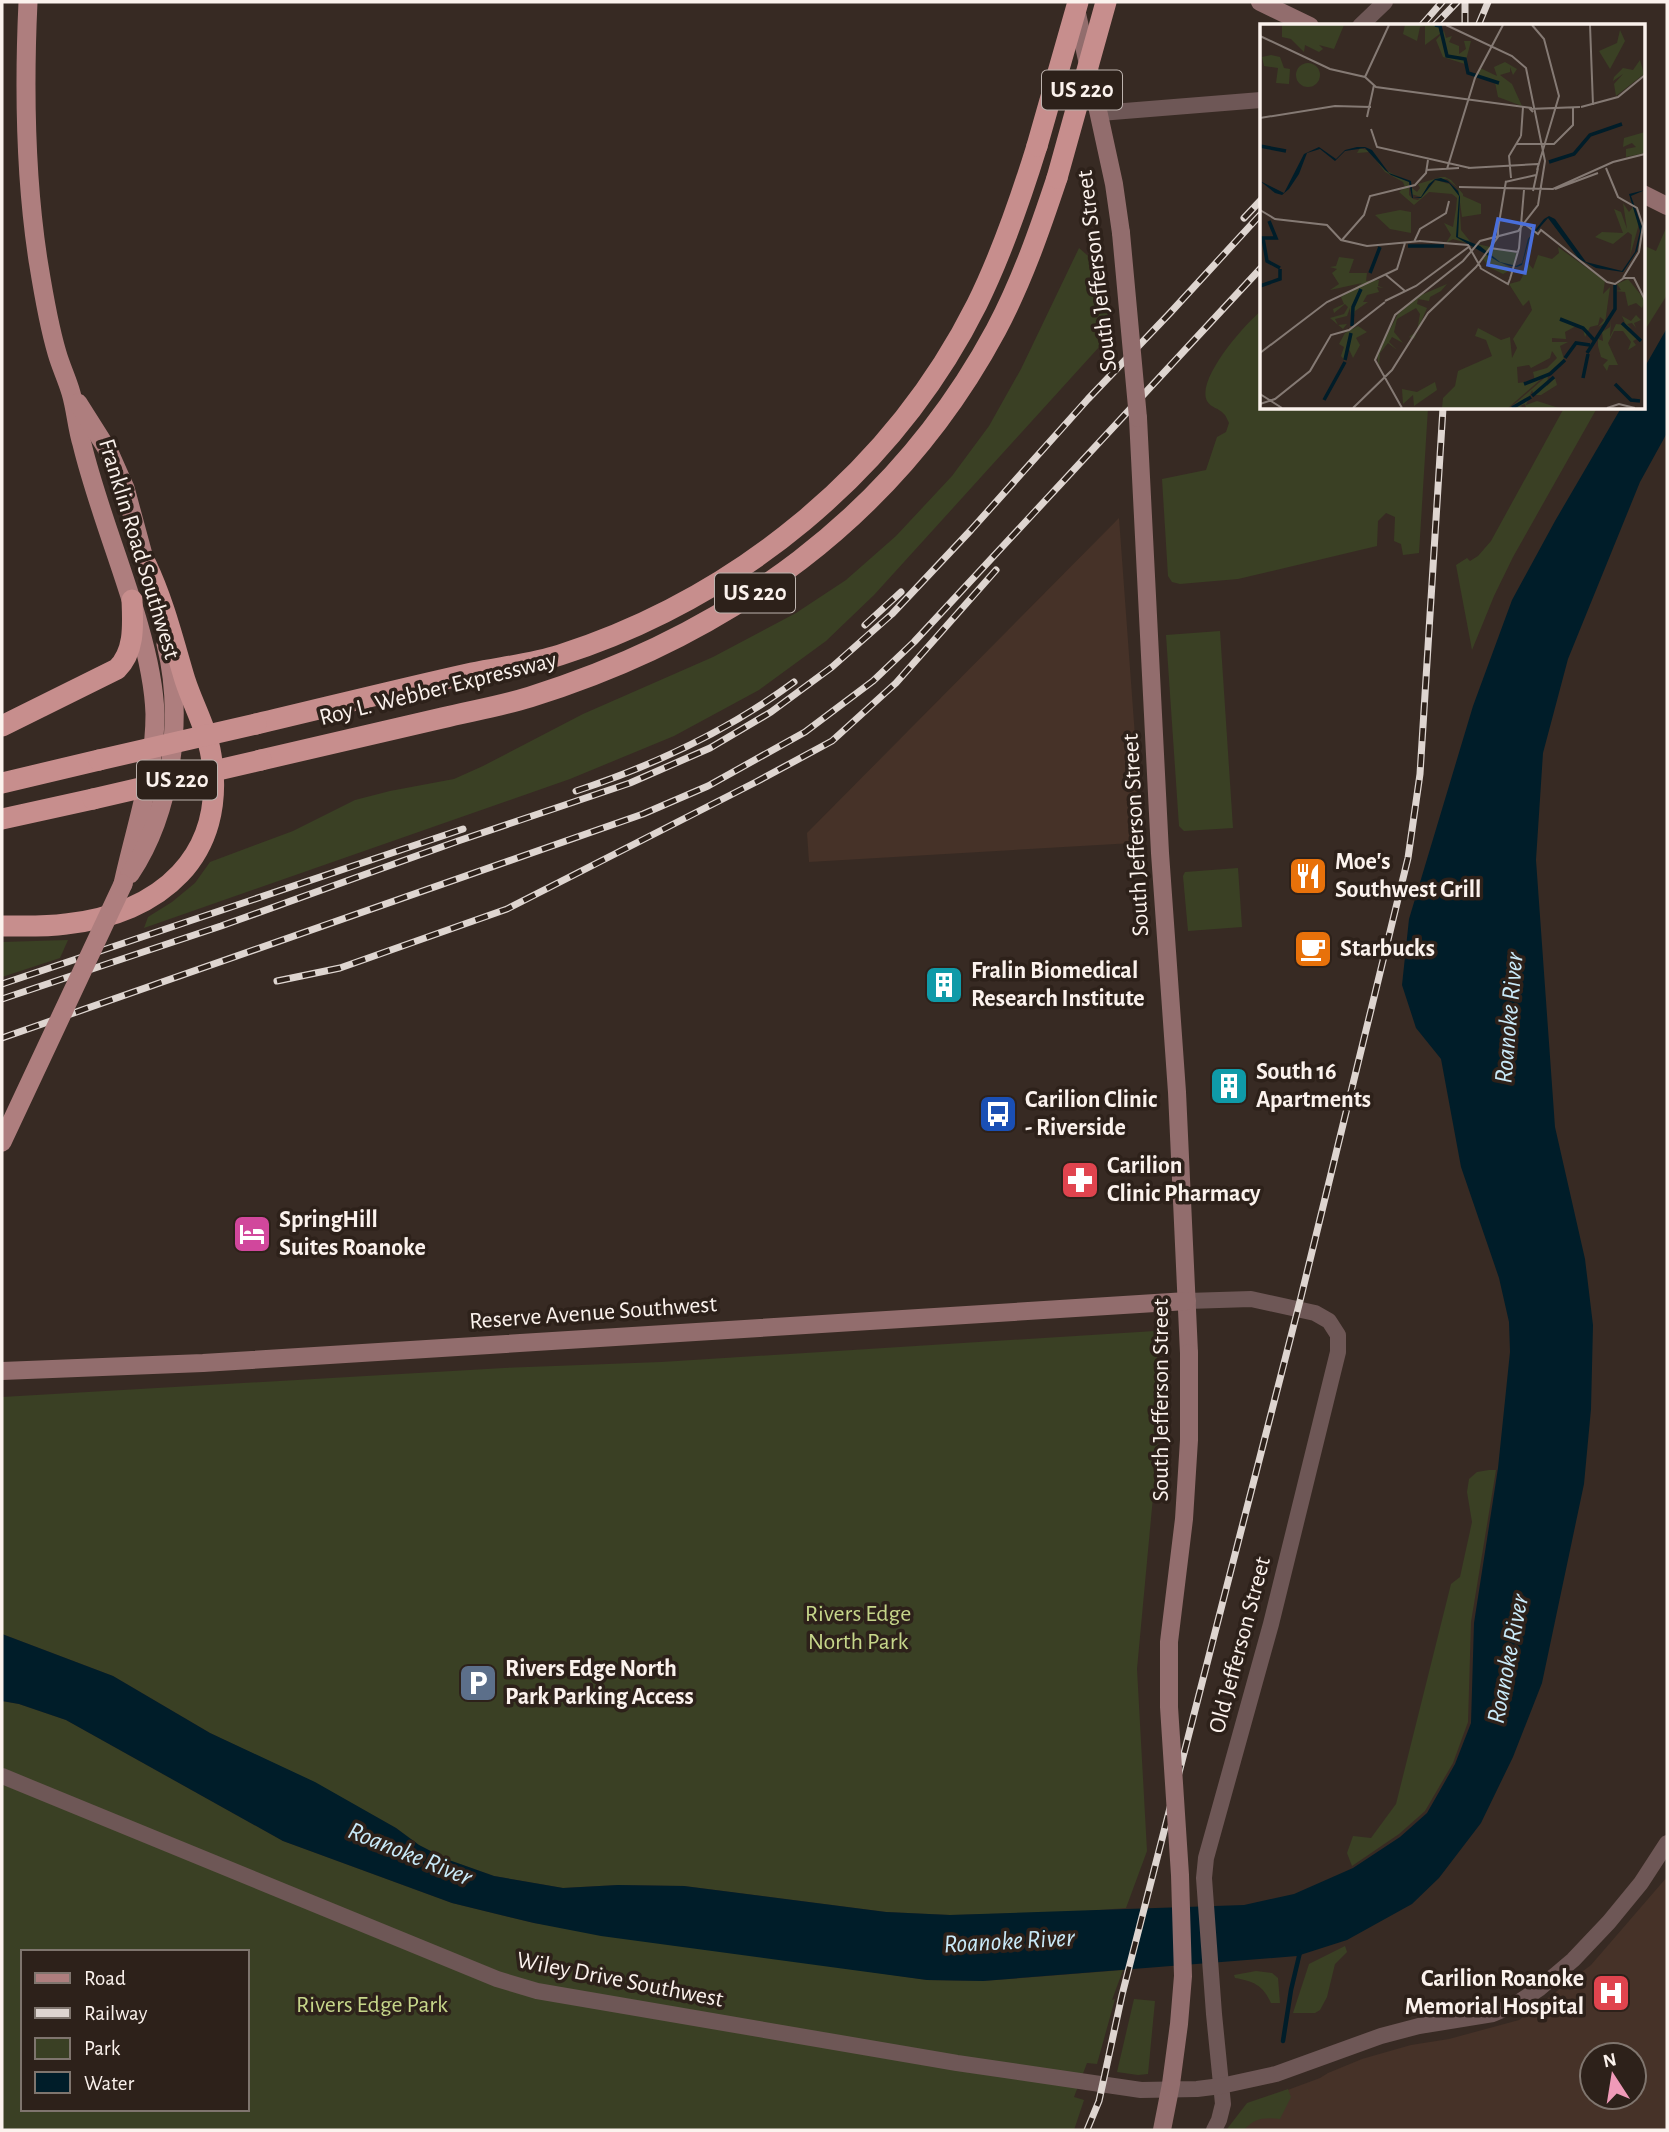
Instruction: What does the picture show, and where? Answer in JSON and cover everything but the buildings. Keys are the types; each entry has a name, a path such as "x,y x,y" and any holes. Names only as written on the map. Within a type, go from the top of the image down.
{"highway":[{"name":"Roy L. Webber Expressway","path":"2,783 472,673 558,656 622,632 707,590 783,538 830,499 864,465 920,397 976,306 1001,254 1018,207 1076,2"},
{"name":"Roy L. Webber Expressway","path":"2,819 528,698 677,639 769,584 812,552 863,506 915,450 945,412 997,329 1029,258 1057,178 1106,2"},
{"path":"2,926 66,924 110,915 142,903 155,896 181,874 197,851 205,832 213,796 211,755 171,637 161,596 146,564"},
{"path":"2,726 117,669 124,662 131,643 132,600"}],"main road":[{"name":"Franklin Road Southwest","path":"28,2 27,117 32,216 50,324 71,393 81,443 132,600 152,679 154,740 144,806 123,884"},
{"name":"South Jefferson Street","path":"1076,2 1114,184 1138,418 1160,853 1177,1092 1187,1301 1189,1440 1184,1519 1169,1642 1169,1707 1181,1887 1183,1976 1178,2036 1162,2130"},
{"path":"1260,2 1306,24"},
{"path":"1644,194 1667,206"},
{"name":"Franklin Road Southwest","path":"2,1142 123,884 144,853 160,811 173,738 175,709 169,658 125,488 109,452 71,393"},
{"name":"Reserve Avenue Southwest","path":"2,1371 203,1363 1041,1308 1187,1301"}],"street":[{"path":"1362,24 1385,2"},
{"path":"1100,113 1260,100"},
{"name":"Old Jefferson Street","path":"1187,1301 1251,1299 1287,1306 1315,1313 1329,1321 1338,1335 1338,1352 1271,1624 1206,1858 1214,2014 1223,2105 1214,2130"},
{"name":"Wiley Drive Southwest","path":"2,1776 497,1979 537,1991 957,2063 1141,2090 1197,2089 1276,2074 1381,2036 1419,2026 1493,2014 1516,2004 1540,1988 1582,1951 1641,1883 1667,1843"}],"shaded area":[{"path":"1119,518 1142,832 1133,843 809,862 807,833"},
{"name":"Carilion Roanoke Memorial Hospital","path":"1667,1877 1667,2130 1232,2130 1252,2103 1362,2059 1519,2020 1591,1965"}],"green space":[{"path":"1667,226 1667,295 1644,331 1644,245 1656,251"},
{"path":"1079,248 1103,269 1110,335 874,595 826,641 759,690 674,736 570,779 144,928 148,917 195,883 210,862 293,831 355,800 454,779 583,714 713,657 796,613 846,580 896,536 952,476 989,426 1021,369"},
{"path":"1260,312 1260,410 1428,410 1419,553 1403,555 1401,544 1394,541 1395,517 1386,513 1378,521 1377,546 1238,579 1180,584 1172,582 1168,576 1162,479 1206,470 1217,437 1226,432 1229,423 1225,414 1207,401 1209,379 1215,366 1244,327"},
{"path":"1563,410 1596,410 1513,557 1472,650 1456,565 1467,558 1470,561 1478,556 1491,541"},
{"path":"1220,631 1233,828 1184,831 1179,826 1166,635"},
{"path":"1238,868 1242,927 1188,931 1183,876 1185,872"},
{"path":"68,940 60,958 2,977 2,942"},
{"name":"Rivers Edge North Park","path":"1155,1331 1161,1411 1137,1669 1147,1851 1126,1908 950,1915 886,1912 684,1886 563,1888 494,1876 446,1859 419,1845 396,1828 315,1783 210,1733 113,1676 2,1634 2,1397 504,1368 661,1362"},
{"path":"1496,1470 1471,1622 1468,1722 1453,1763 1425,1811 1399,1834 1352,1866 1347,1853 1353,1836 1371,1838 1396,1804 1451,1584 1460,1577 1472,1522 1467,1492 1469,1479 1477,1472"},
{"name":"Rivers Edge Park","path":"2,1701 66,1720 283,1841 452,1903 534,1923 927,1980 983,1981 1123,1970 1112,2000 1115,1999 1097,2064 1087,2063 1074,2097 1084,2100 1074,2130 2,2130"},
{"path":"1345,1946 1347,1952 1335,1964 1327,1997 1320,2010 1315,2013 1293,2013 1309,1964"},
{"path":"1256,1971 1272,1973 1278,1978 1280,2003 1271,2003 1257,1985 1235,1978 1234,1975"},
{"path":"1134,1999 1155,2001 1148,2074 1117,2072"},
{"path":"1288,2089 1291,2097 1280,2119 1260,2119 1244,2130 1227,2129 1247,2103"}],"water":[{"name":"Roanoke River","path":"1667,328 1667,433 1640,482 1568,659 1543,753 1536,860 1555,1127 1585,1259 1593,1325 1591,1409 1584,1484 1542,1683 1513,1757 1481,1823 1439,1878 1412,1904 1347,1940 1297,1956 983,1981 927,1980 601,1936 452,1903 283,1841 66,1720 2,1701 2,1634 113,1676 210,1733 315,1782 446,1859 494,1876 563,1888 684,1886 886,1912 950,1915 1244,1905 1294,1894 1353,1868 1400,1837 1427,1813 1455,1764 1471,1723 1474,1623 1498,1468 1510,1352 1509,1322 1499,1278 1461,1167 1441,1059 1416,1028 1402,985 1409,919 1473,706 1512,600 1620,410 1644,410 1644,368"}],"waterway":[{"path":"1283,2041 1300,1952"}],"railway":[{"path":"1423,24 1442,2"},
{"path":"1436,24 1457,2"},
{"path":"1465,2 1465,24"},
{"path":"1479,24 1488,2"},
{"path":"1244,218 1260,201"},
{"path":"2,999 221,926 630,783 710,748 771,712 832,667 892,614 1260,215"},
{"path":"2,1038 643,814 708,786 805,732 873,681 914,642 1260,269"},
{"path":"1087,2130 1099,2101 1122,1995 1301,1297 1408,858 1420,774 1443,410"},
{"path":"277,981 340,968 507,909 832,741 896,683 996,570"},
{"path":"865,625 901,592"},
{"path":"576,791 689,745 743,716 794,682"},
{"path":"2,984 463,829"}],"place":[{"name":"Moe's Southwest Grill","path":"1308,876"},
{"name":"Starbucks","path":"1313,949"},
{"name":"Fralin Biomedical Research Institute","path":"944,985"},
{"name":"South 16 Apartments","path":"1229,1086"},
{"name":"Carilion Clinic - Riverside","path":"998,1114"},
{"name":"Carilion Clinic Pharmacy","path":"1080,1180"},
{"name":"SpringHill Suites Roanoke","path":"252,1234"},
{"name":"Rivers Edge North Park Parking Access","path":"478,1683"},
{"name":"Carilion Roanoke Memorial Hospital","path":"1611,1993"}]}
